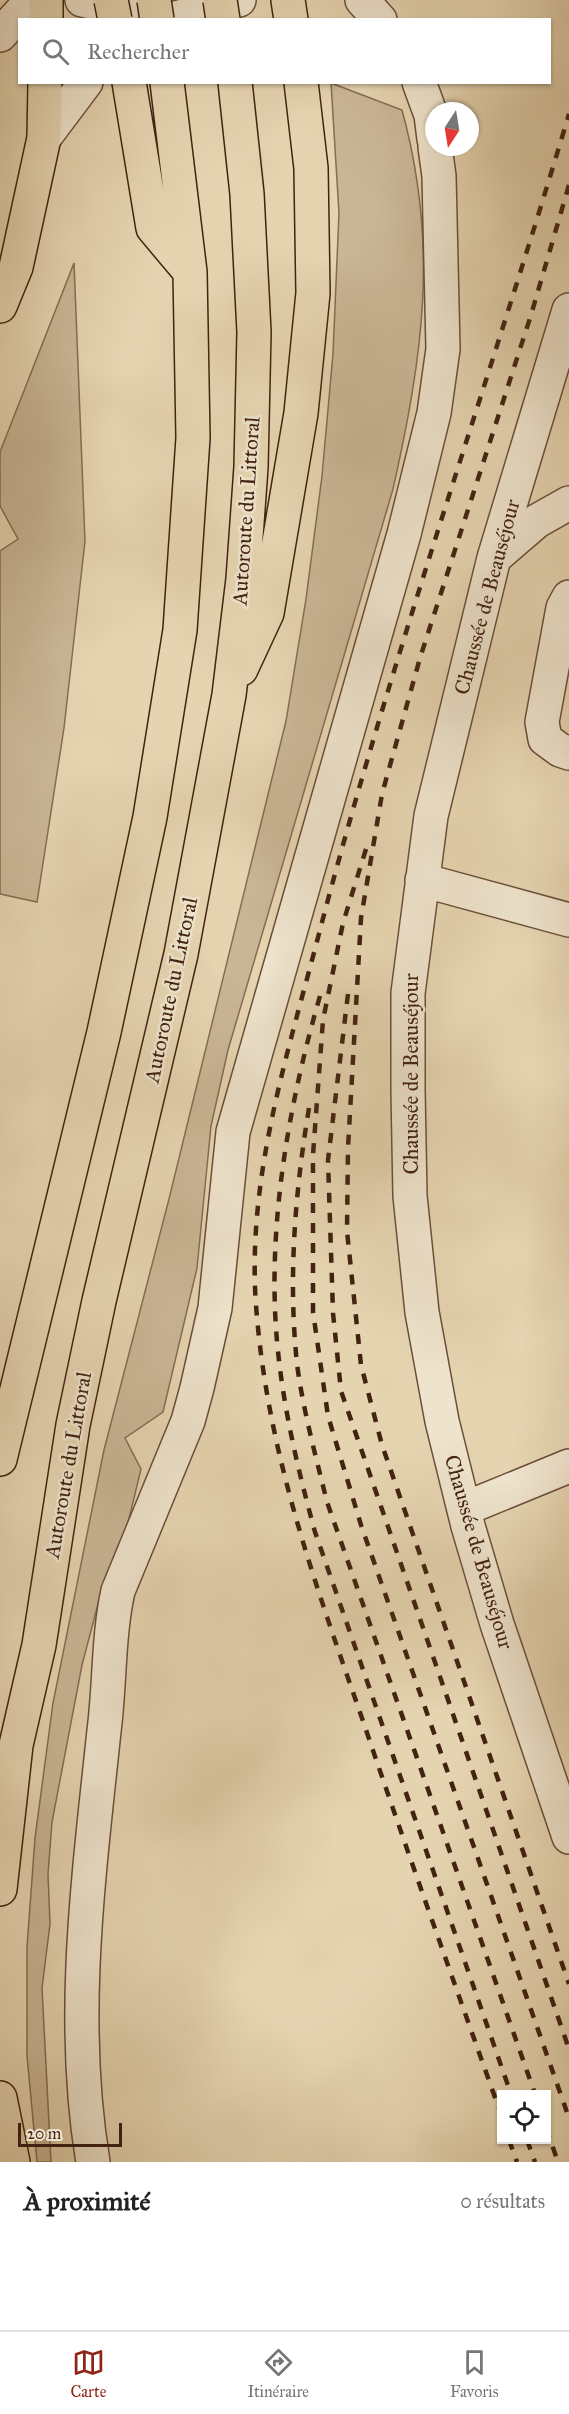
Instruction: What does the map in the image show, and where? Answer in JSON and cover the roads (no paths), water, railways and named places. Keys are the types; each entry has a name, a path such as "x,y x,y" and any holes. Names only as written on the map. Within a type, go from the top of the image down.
{"main road":[{"path":"46,0 46,18"},
{"path":"111,0 115,18"},
{"path":"154,0 157,18"},
{"path":"220,0 223,18"},
{"path":"288,0 291,18"},
{"path":"0,306 16,267 44,138 45,84"},
{"name":"Autoroute du Littoral","path":"0,1889 16,1745 39,1645 73,1425 181,954 229,695 243,579 252,467 254,332 247,194 235,84"},
{"path":"229,695 267,613 300,413 313,293 311,168 301,84"},
{"path":"0,1459 104,1032 154,794 180,630 193,438 190,272 167,85"},
{"path":"130,89 153,228 190,272"},
{"path":"0,2098 13,2162"}],"street":[{"path":"0,35 32,0"},
{"path":"82,0 160,18"},
{"path":"176,18 240,0"},
{"path":"362,0 378,18"},
{"path":"44,138 84,84"},
{"path":"420,84 426,102"},
{"path":"93,2162 82,2042 83,1953 88,1875 111,1675 114,1608 118,1591 188,1420 198,1388 215,1308 233,1132 404,534 434,413 443,349 439,176 436,156"},
{"name":"Chaussée de Beauséjour","path":"569,310 494,558 431,816 408,993 410,1196 422,1312 442,1421 497,1624 569,1837"},
{"path":"494,558 537,521 569,503"},
{"path":"569,597 562,608 542,722 545,739 560,750 569,753"},
{"path":"422,880 569,920"},
{"path":"464,1509 569,1466"}],"railway":[{"path":"497,2103 414,1870 297,1522 272,1421 263,1369 257,1317 255,1267 257,1217 272,1119 321,926 410,620 569,114"},
{"path":"569,185 531,315 420,658 382,794 361,918 348,1148 347,1231 361,1365 382,1445 569,1984"},
{"path":"366,849 343,923 323,1020 313,1155 313,1312 328,1416 361,1525 569,2118"},
{"path":"348,994 328,1160 333,1313 341,1391 569,2049"},
{"path":"320,996 292,1112 276,1231 275,1310 284,1394 294,1450 315,1532 510,2090"},
{"path":"309,1108 294,1235 293,1300 297,1364 310,1433 327,1502 534,2090"},
{"path":"551,2142 558,2162"},
{"path":"510,2144 517,2162"},
{"path":"528,2144 535,2162"}]}
